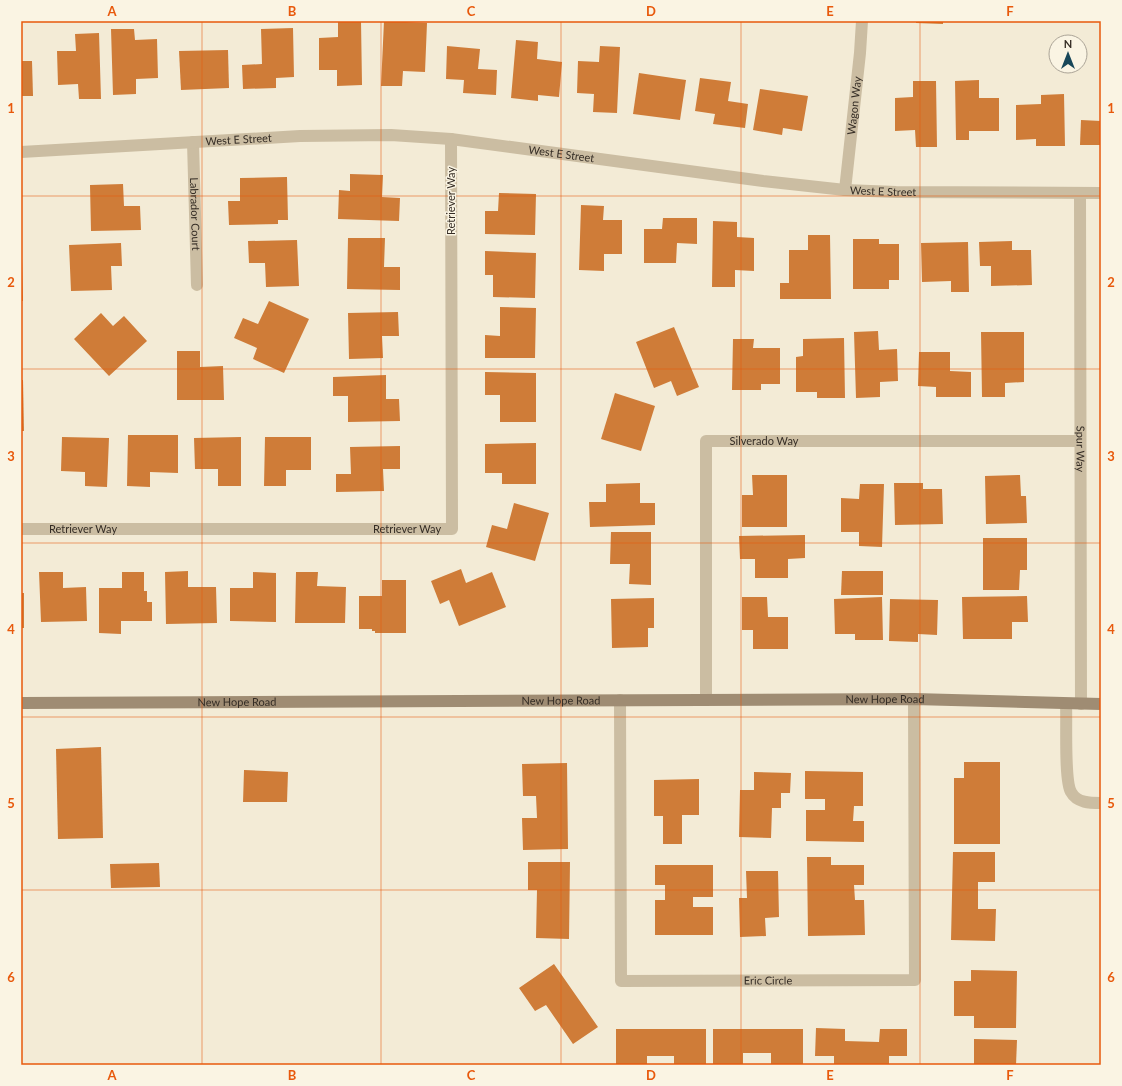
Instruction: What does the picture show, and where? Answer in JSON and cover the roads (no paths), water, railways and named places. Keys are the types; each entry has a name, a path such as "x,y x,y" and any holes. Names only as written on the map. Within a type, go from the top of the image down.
{"main road":[{"name":"New Hope Road","path":"21,703 914,699 1101,704"}],"street":[{"name":"Wagon Way","path":"845,190 860,54 862,21"},
{"name":"West E Street","path":"21,152 308,136 391,135 451,139 763,181 845,190 896,192 1101,193"},
{"name":"Retriever Way","path":"21,529 452,528 451,139"},
{"name":"Labrador Court","path":"193,142 197,285"},
{"name":"Spur Way","path":"1080,193 1081,704"},
{"name":"Silverado Way","path":"706,700 706,441 1080,442"},
{"name":"Eric Circle","path":"620,700 621,981 915,980 914,699"},
{"path":"1066,704 1067,781 1071,793 1080,801 1101,803"}]}
